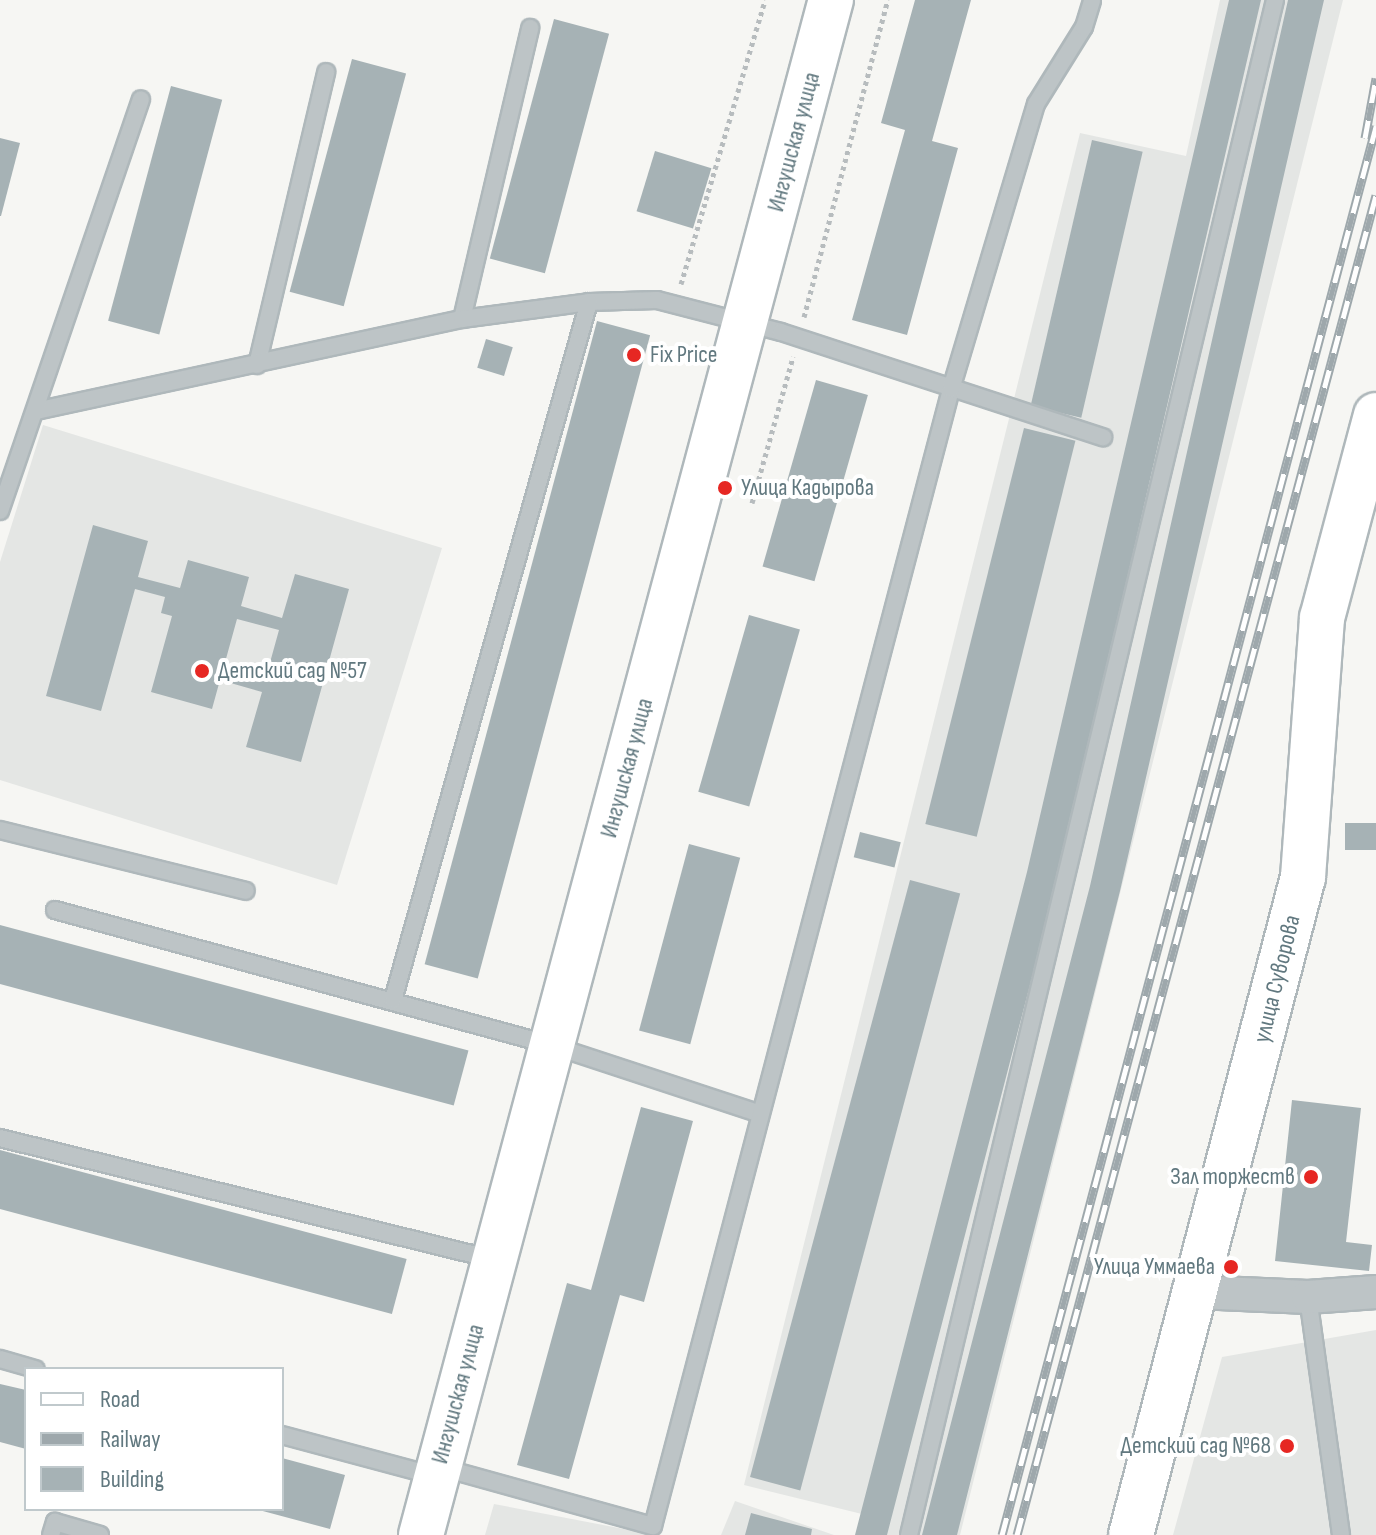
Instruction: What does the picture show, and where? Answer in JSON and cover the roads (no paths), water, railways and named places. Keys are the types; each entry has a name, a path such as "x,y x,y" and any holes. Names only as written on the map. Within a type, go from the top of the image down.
{"street":[{"name":"Ингушская улица","path":"421,1535 831,0"},
{"name":"улица Суворова","path":"1131,1535 1303,877 1322,618 1376,415"},
{"path":"1197,1292 1308,1297 1376,1292"}],"lane":[{"path":"284,1435 653,1526 758,1113 876,688 951,389 1036,104 1084,27 1092,0"},
{"path":"909,1535 1275,0"},
{"path":"462,319 530,28"},
{"path":"257,365 326,72"},
{"path":"0,511 141,100"},
{"path":"393,1000 589,302"},
{"path":"36,411 462,319 589,302 675,304 798,338 1103,437"},
{"path":"0,830 246,891"},
{"path":"55,910 551,1045 758,1113"},
{"path":"0,1138 495,1260"},
{"path":"1308,1297 1341,1535"},
{"path":"0,1359 29,1367"},
{"path":"51,1535 55,1522 100,1535"}],"railway":[{"path":"1365,138 1376,78"},
{"path":"1002,1535 1376,126"},
{"path":"1017,1535 1376,195"}],"place":[{"name":"Fix Price","path":"634,355"},
{"name":"Улица Кадырова","path":"725,488"},
{"name":"Детский сад №57","path":"202,671"},
{"name":"Зал торжеств","path":"1311,1177"},
{"name":"Улица Уммаева","path":"1231,1267"},
{"name":"Детский сад №68","path":"1287,1446"}]}
